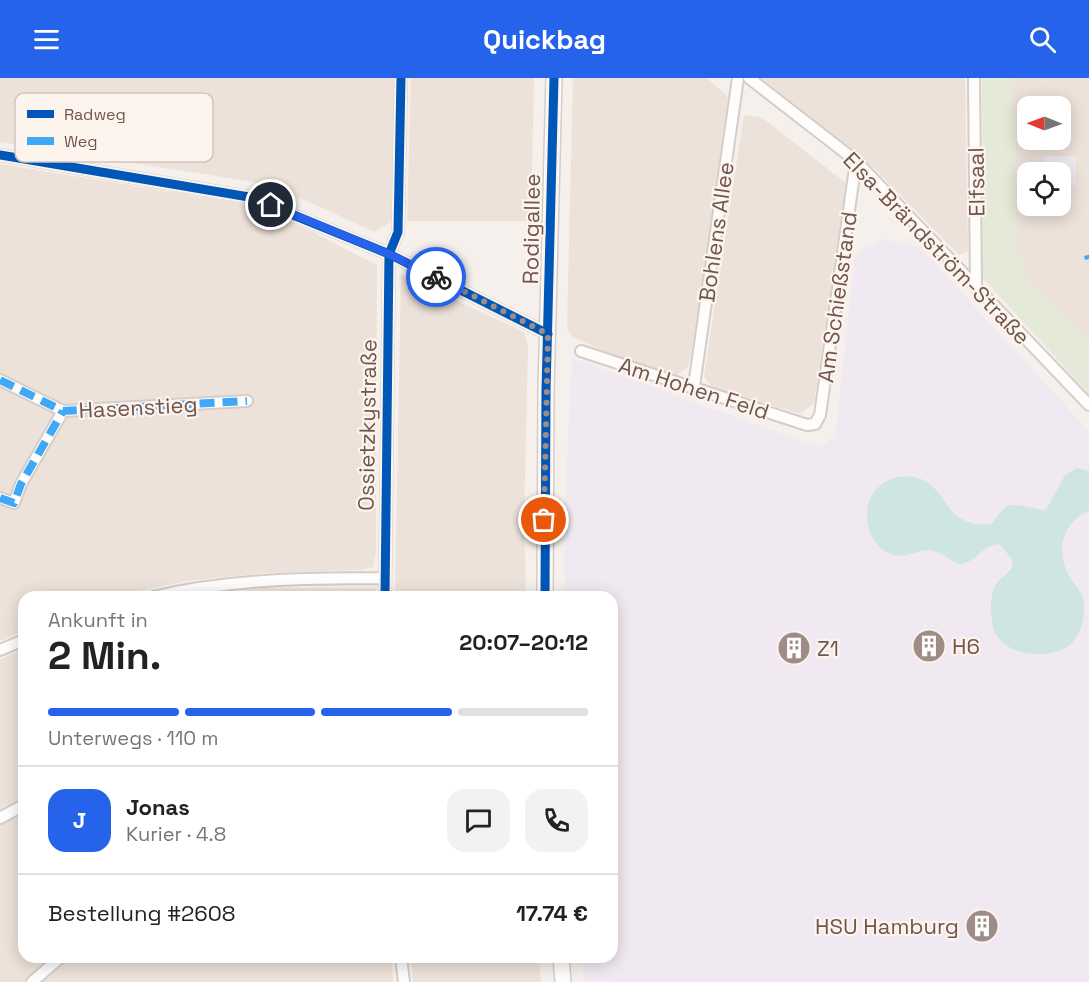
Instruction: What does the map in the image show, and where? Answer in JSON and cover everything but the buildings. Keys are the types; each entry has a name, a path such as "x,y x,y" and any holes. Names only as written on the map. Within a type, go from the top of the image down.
{"main road":[{"name":"Rodigallee","path":"545,591 554,78"},
{"path":"561,963 563,982"}],"street":[{"name":"Ossietzkystraße","path":"385,591 389,254 398,232 401,78"},
{"name":"Bohlens Allee","path":"693,386 738,78"},
{"name":"Elsa-Brändström-Straße","path":"749,78 856,161 1089,405"},
{"name":"Elfsaal","path":"974,78 975,286"},
{"path":"0,155 15,158"},
{"name":"Am Schießstand","path":"807,425 815,424 820,415 856,161"},
{"path":"42,162 249,197 389,254 548,334"},
{"name":"Am Hohen Feld","path":"581,351 807,425"},
{"name":"Hasenstieg","path":"0,380 63,411 247,401"},
{"path":"0,498 14,503 21,484 63,411"},
{"path":"180,591 262,581 384,578"},
{"path":"0,650 18,642"},
{"path":"0,818 18,808"},
{"path":"32,982 54,963"},
{"path":"402,963 404,982"}],"shaded area":[{"path":"0,78 394,78 391,222 374,232 305,200 254,182 127,162 213,162 213,93 15,93 15,144 0,142"},
{"path":"411,78 534,78 531,221 407,221"},
{"path":"573,78 707,78 728,97 698,318 688,367 675,376 625,361 573,337 567,329"},
{"path":"761,78 965,78 968,251 959,255 876,170"},
{"path":"1014,78 1089,78 1089,343 1026,280 1026,261 1016,258"},
{"path":"744,115 761,117 846,183 814,403 800,414 712,387 704,376"},
{"path":"1044,156 1076,156 1076,185 1071,185 1071,162 1044,162"},
{"path":"0,164 246,204 307,229 377,265 376,553 373,567 360,570 264,573 185,581 141,591 18,591 18,633 0,641"},
{"path":"882,239 920,247 1089,431 1089,982 584,982 582,963 618,963 618,591 565,591 564,520 572,358 819,447 835,437 855,255"},
{"path":"401,275 524,332 528,346 524,523 526,591 395,591"},
{"path":"263,588 376,588 376,591 242,591"},
{"path":"18,652 18,963 392,963 393,982 0,982 0,659"},
{"path":"411,963 539,963 541,982 413,982"}],"green space":[{"path":"982,78 1014,78 1016,258 1026,261 1026,280 1089,343 1089,394 983,278"}],"water":[{"path":"1077,468 1089,471 1089,511 1073,521 1068,528 1064,536 1062,554 1067,572 1083,599 1084,609 1078,635 1060,651 1039,654 1018,651 1008,647 996,634 991,615 992,594 996,584 1012,568 1012,559 999,544 993,545 969,561 958,564 930,550 897,556 888,553 875,542 868,525 868,506 872,496 885,482 894,478 914,477 924,481 936,490 960,518 973,523 991,524 1010,505 1046,510 1065,475"}],"marked path":[{"path":"1088,255 1089,259"},
{"path":"0,380 63,411 247,401"},
{"path":"0,498 14,503 21,484 63,411"}],"cycle path":[{"path":"385,591 389,254 398,232 401,78"},
{"path":"545,591 546,391 554,78"},
{"path":"0,155 15,158"},
{"path":"42,162 249,197 389,254 548,334"}],"way so far":[{"path":"436,277 548,334 544,520"}],"place":[{"name":"H6","path":"929,646"},
{"name":"Z1","path":"794,648"},
{"name":"HSU Hamburg","path":"982,926"}],"route":[{"path":"271,205 389,254 436,277"}]}
